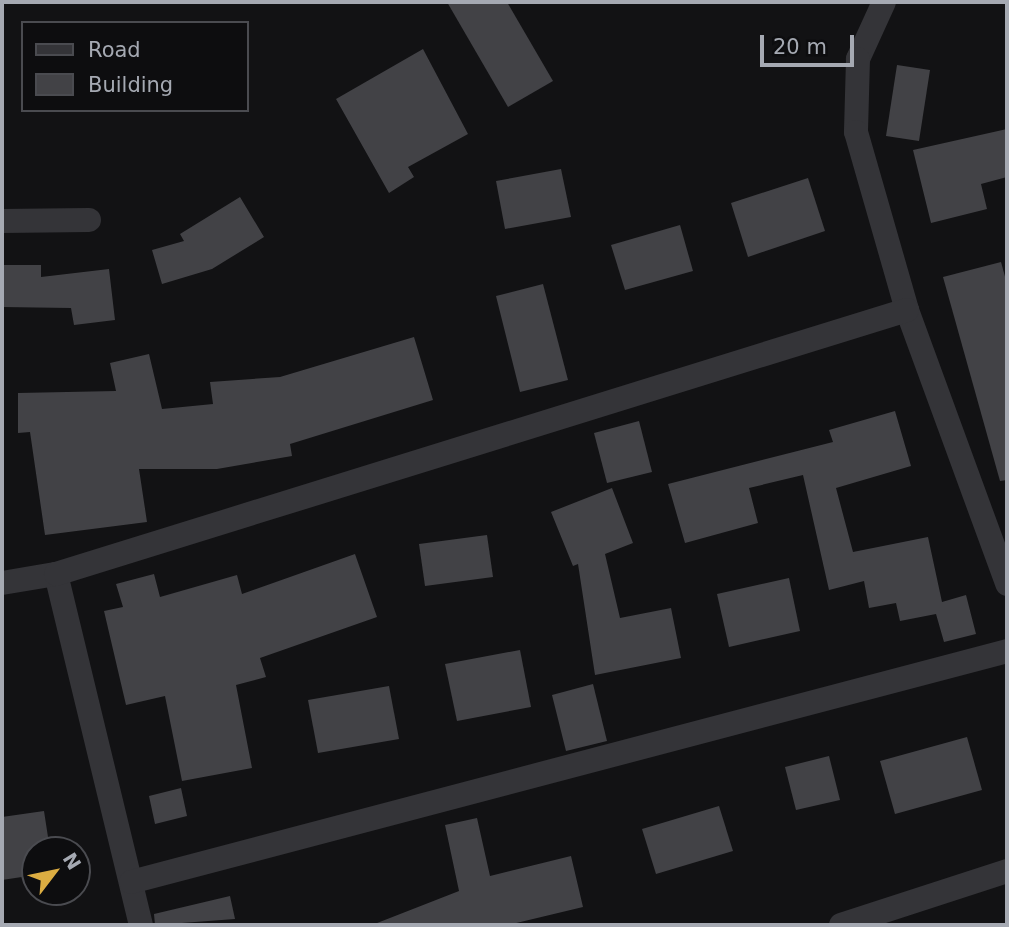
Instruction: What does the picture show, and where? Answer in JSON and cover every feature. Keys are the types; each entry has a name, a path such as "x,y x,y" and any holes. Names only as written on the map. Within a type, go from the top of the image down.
{"street":[{"path":"884,2 858,59 856,132 907,310 1007,584"},
{"path":"2,221 89,220"},
{"path":"2,583 57,574 907,310"},
{"path":"57,574 141,925"},
{"path":"131,882 1007,651"},
{"path":"841,925 1007,871"}],"building":[{"path":"447,2 507,2 553,81 508,107"},
{"path":"423,49 468,134 408,167 414,177 389,193 336,99"},
{"path":"897,65 930,70 919,141 886,136"},
{"path":"1007,129 1007,177 981,184 987,209 931,223 913,150"},
{"path":"561,169 571,217 505,229 496,181"},
{"path":"808,178 825,231 748,257 731,203"},
{"path":"240,197 264,237 212,269 162,284 152,250 184,241 180,234"},
{"path":"680,225 693,271 625,290 611,245"},
{"path":"1001,262 1007,284 1007,480 1000,481 943,277"},
{"path":"2,265 41,265 41,277 109,269 115,320 74,325 71,308 2,307"},
{"path":"543,284 568,380 520,392 496,296"},
{"path":"414,337 433,400 290,444 292,456 217,469 139,469 147,522 45,535 30,432 18,433 18,393 116,391 110,363 149,354 162,409 213,404 210,382 280,377"},
{"path":"895,411 911,466 836,488 853,552 928,537 942,602 966,595 976,634 944,642 936,614 900,621 896,603 869,608 864,581 829,590 803,475 749,488 758,523 685,543 668,484 833,442 829,430"},
{"path":"639,421 652,472 607,483 594,433"},
{"path":"612,488 633,543 605,554 620,618 671,608 681,658 595,675 578,564 573,566 551,512"},
{"path":"487,535 493,577 425,586 419,544"},
{"path":"355,554 377,617 260,658 266,677 236,685 252,768 182,781 165,696 126,705 104,611 123,607 116,584 154,574 160,597 237,575 242,594"},
{"path":"789,578 800,631 729,647 717,594"},
{"path":"520,650 531,707 457,721 445,664"},
{"path":"593,684 607,741 566,751 552,695"},
{"path":"389,686 399,739 318,753 308,700"},
{"path":"967,737 982,790 895,814 880,761"},
{"path":"829,756 840,800 796,810 785,767"},
{"path":"181,788 187,816 155,824 149,796"},
{"path":"719,806 733,851 656,874 642,829"},
{"path":"44,811 48,836 21,836 21,877 2,880 2,817"},
{"path":"477,818 490,876 571,856 583,907 508,925 372,925 459,891 445,825"},
{"path":"230,896 235,919 155,925 154,914"}]}
